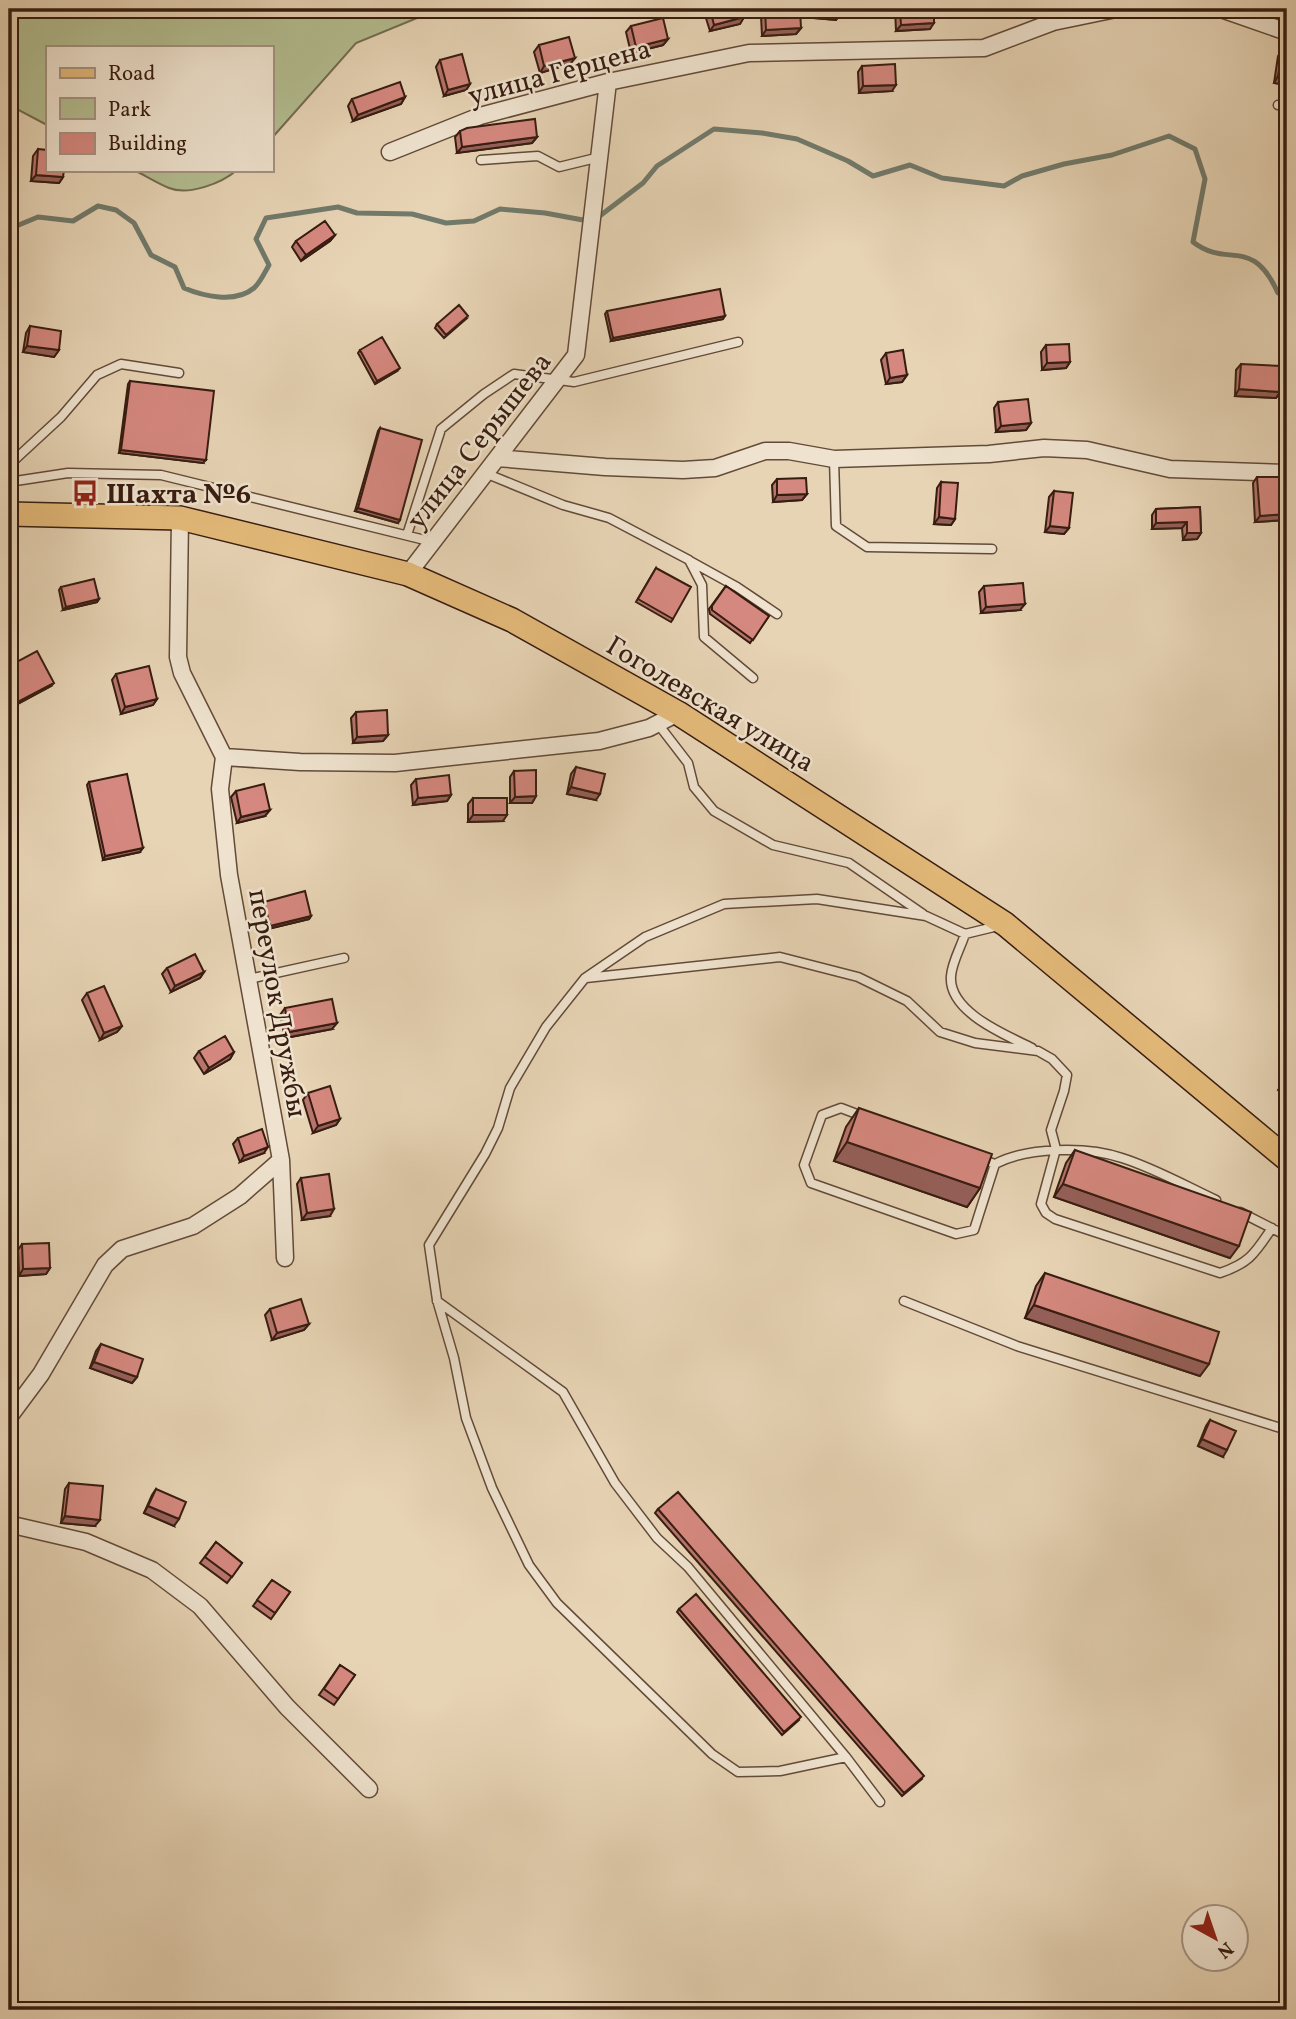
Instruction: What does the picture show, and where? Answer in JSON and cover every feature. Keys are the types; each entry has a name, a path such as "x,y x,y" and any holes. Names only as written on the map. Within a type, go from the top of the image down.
{"main road":[{"name":"Гоголевская улица","path":"9,514 180,518 408,574 512,620 678,713 1005,924 1287,1159"}],"street":[{"name":"улица Герцена","path":"390,152 480,116 608,82 749,53 984,48 1053,22 1116,9"},
{"path":"1221,9 1287,32"},
{"name":"улица Серышева","path":"408,574 576,355 608,82"},
{"path":"497,458 683,470 715,468 765,451 789,451 834,459 989,454 1044,448 1087,450 1170,469 1287,473"},
{"path":"180,518 178,657 182,673 224,757 300,762 395,763 599,741 658,724 678,713"},
{"name":"переулок Дружбы","path":"224,757 220,789 228,863 281,1160 285,1258"},
{"path":"9,1417 41,1374 105,1265 122,1249 193,1226 240,1196 281,1160"},
{"path":"9,1531 17,1526 86,1542 152,1570 200,1606 287,1707 369,1789"}],"lane":[{"path":"481,160 538,156 559,167 600,156"},
{"path":"407,535 441,429 514,374 574,382 738,342"},
{"path":"9,465 61,418 97,375 121,364 179,373"},
{"path":"834,459 836,526 867,547 992,550"},
{"path":"9,482 68,473 161,474 433,542"},
{"path":"485,473 563,505 609,518 737,587 777,614"},
{"path":"689,561 702,585 704,637 753,678"},
{"path":"658,724 688,763 694,787 714,811 773,845 849,863 926,916 965,934 1005,924"},
{"path":"846,1757 780,1771 738,1772 712,1754 557,1603 529,1565 492,1488 466,1418 454,1358 437,1300 429,1245 485,1154 498,1128 510,1088 546,1027 585,978 645,937 724,904 817,900 926,916"},
{"path":"965,934 951,976 956,997 983,1023 1052,1059 1067,1075 1051,1130 1055,1149 1041,1204 1046,1213 1055,1219 1220,1273 1240,1267 1252,1256 1272,1228"},
{"path":"585,978 780,957 858,977 907,1001 940,1032 975,1043 1038,1051"},
{"path":"249,979 344,958"},
{"path":"866,1117 841,1108 822,1115 804,1165 811,1183 956,1234 974,1230 995,1164 1010,1156 1055,1149 1121,1157 1287,1236"},
{"path":"969,1155 995,1164"},
{"path":"437,1300 563,1392 615,1483 657,1538 688,1567 846,1757 880,1802"},
{"path":"904,1300 1017,1346 1287,1430"}],"green space":[{"path":"9,9 439,9 356,43 273,137 273,46 46,46 46,124 9,105"},
{"path":"138,172 234,172 214,184 195,189 169,188"}],"building":[{"path":"710,9 742,9 744,17 714,25"},
{"path":"765,9 800,9 801,28 766,30"},
{"path":"819,9 841,9 840,14 819,12"},
{"path":"900,9 934,9 934,23 901,25"},
{"path":"663,18 668,39 636,47 631,26"},
{"path":"569,37 575,58 544,66 539,45"},
{"path":"1282,50 1287,50 1287,78 1278,76"},
{"path":"462,54 470,84 448,90 440,60"},
{"path":"895,64 896,85 863,86 862,66"},
{"path":"400,82 405,97 358,115 352,99"},
{"path":"535,119 537,137 462,147 460,131 467,128"},
{"path":"38,149 46,150 46,172 64,172 63,177 36,175"},
{"path":"325,221 335,235 306,255 296,241"},
{"path":"720,289 725,316 613,338 607,311"},
{"path":"459,305 468,316 446,335 437,324"},
{"path":"30,326 61,331 59,350 27,346"},
{"path":"382,337 400,368 377,381 360,350"},
{"path":"1069,344 1070,362 1047,363 1046,345"},
{"path":"903,350 907,375 890,378 886,353"},
{"path":"1241,364 1282,366 1280,392 1239,389"},
{"path":"130,381 214,391 206,460 121,450"},
{"path":"1028,399 1031,423 1001,426 998,402"},
{"path":"380,428 422,440 400,520 358,508"},
{"path":"1257,477 1287,477 1287,514 1260,516"},
{"path":"806,478 807,494 777,495 777,479"},
{"path":"941,482 958,483 955,519 939,517"},
{"path":"1054,491 1073,493 1069,528 1050,526"},
{"path":"1200,507 1201,533 1187,533 1187,522 1156,523 1156,509"},
{"path":"656,568 691,587 673,619 638,599"},
{"path":"94,579 99,599 66,607 61,587"},
{"path":"1023,583 1025,604 986,607 984,586"},
{"path":"726,586 769,616 753,640 712,610"},
{"path":"37,651 54,683 14,704 9,693 9,666"},
{"path":"149,666 157,699 125,707 116,674"},
{"path":"387,710 388,735 357,737 356,712"},
{"path":"576,767 605,774 600,794 571,787"},
{"path":"536,770 536,796 515,797 514,771"},
{"path":"127,774 143,848 105,856 89,782"},
{"path":"449,775 451,795 418,798 416,779"},
{"path":"264,784 270,810 241,817 236,791"},
{"path":"473,798 507,798 507,815 473,815"},
{"path":"305,891 311,916 270,926 264,902"},
{"path":"195,954 204,972 175,986 167,968"},
{"path":"104,986 122,1026 104,1033 87,993"},
{"path":"332,999 337,1023 289,1032 285,1008"},
{"path":"225,1036 234,1052 209,1068 199,1051"},
{"path":"1287,1077 1287,1092 1280,1087"},
{"path":"330,1086 340,1119 318,1126 308,1093"},
{"path":"859,1108 992,1154 980,1188 847,1142"},
{"path":"262,1129 268,1147 244,1156 238,1138"},
{"path":"1075,1150 1251,1212 1239,1246 1063,1184"},
{"path":"329,1174 334,1209 307,1213 301,1178"},
{"path":"49,1243 50,1268 23,1269 22,1244"},
{"path":"1045,1273 1219,1332 1209,1364 1034,1305"},
{"path":"301,1299 309,1324 277,1333 270,1309"},
{"path":"101,1344 143,1359 137,1377 94,1362"},
{"path":"1210,1420 1236,1431 1227,1450 1202,1439"},
{"path":"69,1483 103,1486 100,1520 65,1516"},
{"path":"156,1489 186,1502 179,1519 148,1506"},
{"path":"678,1492 924,1776 904,1793 658,1509"},
{"path":"216,1542 242,1563 232,1577 205,1557"},
{"path":"272,1580 290,1592 275,1613 257,1600"},
{"path":"696,1594 801,1717 784,1732 679,1609"},
{"path":"340,1665 355,1675 338,1699 324,1689"}],"waterway":[{"path":"601,215 643,183 657,166 714,129 797,139 848,161 873,176 910,165 942,178 1004,186 1022,176 1064,164 1112,155 1169,136 1195,149 1205,179 1193,242 1206,250 1249,258 1259,264 1278,293 1287,292"},
{"path":"9,229 38,217 73,221 98,206 116,210 134,223 151,255 175,267 184,288 209,296 229,297 238,296 254,288 269,265 256,239 266,218 338,207 357,213 412,214 446,223 474,221 500,209 583,220"}],"place":[{"name":"Шахта №6","path":"85,493"}]}
